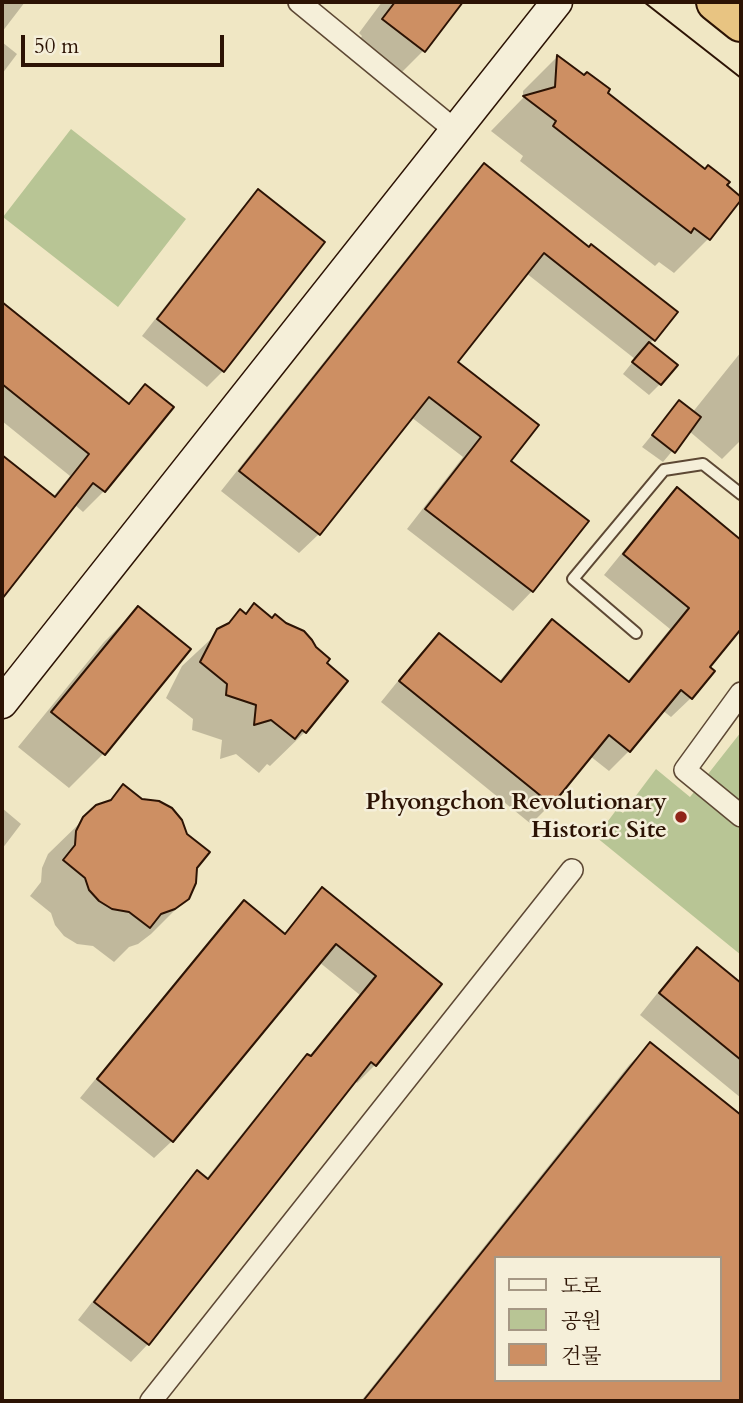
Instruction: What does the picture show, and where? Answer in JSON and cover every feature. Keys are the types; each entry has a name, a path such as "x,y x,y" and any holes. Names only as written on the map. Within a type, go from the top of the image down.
{"highway":[{"path":"716,2 741,22"}],"street":[{"path":"299,2 456,131"},
{"path":"2,703 557,2"},
{"path":"741,693 685,770 741,816"},
{"path":"151,1401 572,870"}],"lane":[{"path":"635,633 573,579 664,470 703,464 741,494"}],"green space":[{"path":"71,129 186,219 118,307 3,217"},
{"name":"Phyongchon Revolutionary Historic Site","path":"741,732 741,955 596,837 617,809 623,813 656,769 690,797"}],"building":[{"path":"395,2 463,2 425,52 382,19"},
{"path":"557,55 584,75 587,72 610,89 608,93 705,169 708,165 730,182 727,185 741,200 710,240 694,228 691,233 644,197 553,126 556,121 523,96 555,87"},
{"path":"484,163 589,247 591,244 678,312 655,341 544,253 458,362 539,425 511,461 589,521 533,592 425,509 481,437 429,397 320,535 239,471"},
{"path":"258,189 325,242 224,372 157,319"},
{"path":"2,302 129,404 145,384 174,407 105,492 93,483 2,599 2,455 55,497 89,454 2,384"},
{"path":"649,342 678,365 661,385 632,362"},
{"path":"679,400 701,417 675,453 652,435"},
{"path":"677,487 741,540 741,629 710,667 715,671 692,699 681,690 630,752 609,735 552,805 399,681 439,633 501,682 552,619 629,682 689,608 623,554"},
{"path":"254,603 272,618 275,614 286,623 304,631 330,659 327,663 348,681 306,733 302,730 295,739 271,720 254,725 256,705 226,695 227,684 200,662 217,629 229,623 240,609 246,614"},
{"path":"138,606 191,649 105,755 51,712"},
{"path":"123,784 142,799 159,801 172,808 182,820 187,834 210,852 197,868 196,883 189,899 175,909 161,914 150,928 129,912 112,909 99,901 89,890 85,878 63,860 75,845 76,831 83,817 96,805 111,800"},
{"path":"322,887 442,984 376,1066 371,1062 149,1345 94,1302 197,1170 208,1179 307,1054 311,1056 376,976 336,944 173,1142 97,1079 244,900 285,934"},
{"path":"697,947 741,983 741,1060 659,993"},
{"path":"650,1042 741,1115 741,1401 363,1401"}],"tram line":[{"path":"644,2 741,78"}],"place":[{"name":"Phyongchon Revolutionary Historic Site","path":"681,817"}]}
